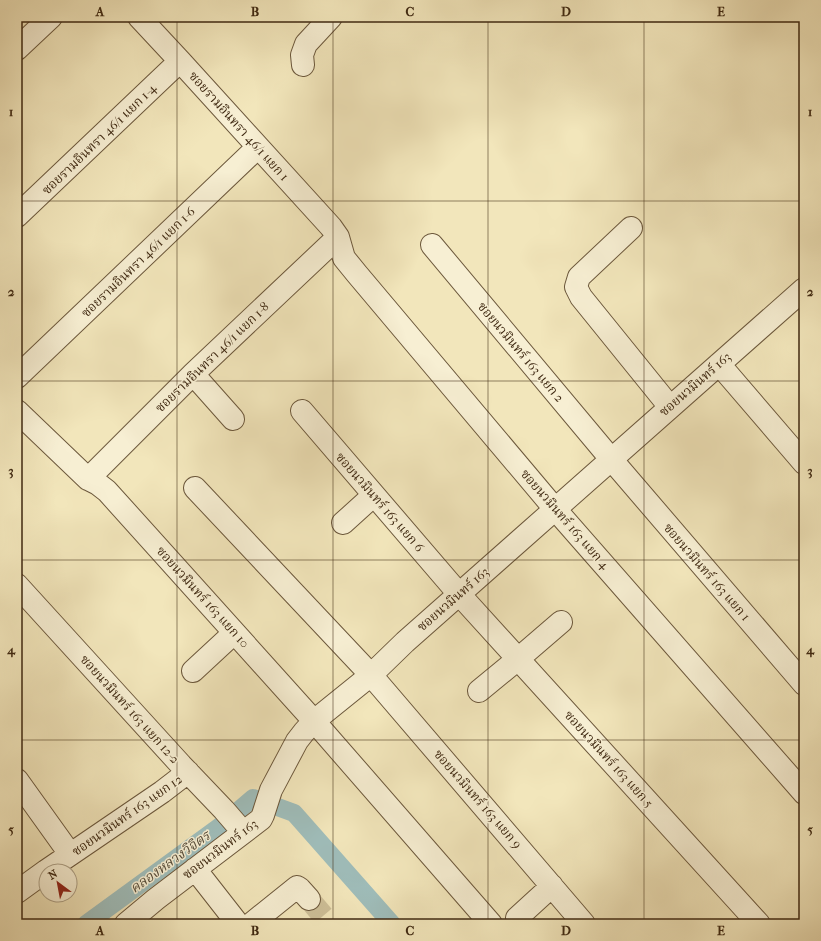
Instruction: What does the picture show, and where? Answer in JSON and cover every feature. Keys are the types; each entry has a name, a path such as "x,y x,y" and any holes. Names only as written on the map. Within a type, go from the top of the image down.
{"street":[{"path":"17,49 51,17"},
{"name":"ซอยรามอินทรา 46/1 แยก 1","path":"139,17 331,227 338,238"},
{"path":"303,65 302,55 306,44 331,17"},
{"name":"ซอยรามอินทรา 46/1 แยก 1-4","path":"17,216 180,61"},
{"name":"ซอยรามอินทรา 46/1 แยก 1-6","path":"17,377 258,147"},
{"path":"631,228 579,277 576,287 581,297 670,407"},
{"name":"ซอยรามอินทรา 46/1 แยก 1-8","path":"88,479 193,374 338,238"},
{"name":"ซอยนวมินทร์ 163 แยก 4","path":"338,238 344,258 357,274 555,509 804,793"},
{"name":"ซอยนวมินทร์ 163 แยก 2","path":"432,245 611,459"},
{"name":"ซอยนวมินทร์ 163","path":"126,924 194,869 234,822 261,818 268,798 297,741 314,721 371,675 405,642 804,289"},
{"path":"719,364 804,463"},
{"path":"193,374 233,419"},
{"name":"ซอยนวมินทร์ 163 แยก 10","path":"17,411 88,479 107,491 314,721"},
{"name":"ซอยนวมินทร์ 163 แยก 6","path":"302,411 459,594"},
{"name":"ซอยนวมินทร์ 163 แยก 1","path":"611,459 804,684"},
{"name":"ซอยนวมินทร์ 163 แยก 9","path":"195,488 371,675 584,924"},
{"path":"344,523 374,495"},
{"name":"ซอยนวมินทร์ 163 แยก 12-2","path":"17,585 234,822"},
{"name":"ซอยนวมินทร์ 163 แยก 5","path":"459,594 759,924"},
{"path":"479,691 561,622"},
{"path":"193,671 234,632"},
{"path":"314,721 491,924"},
{"name":"ซอยนวมินทร์ 163 แยก 12","path":"57,863 162,792 188,772"},
{"path":"17,780 70,854"},
{"path":"194,869 238,924"},
{"name":"ซอยนวมินทร์ 163 แยก 12","path":"17,892 38,877"},
{"path":"517,918 552,886"},
{"path":"251,924 297,887 309,899"}],"waterway":[{"name":"คลองหลวงวิจิตร","path":"86,924 219,827 253,798 294,813 392,924"}],"tunnel":[{"path":"309,899 330,924"}]}
